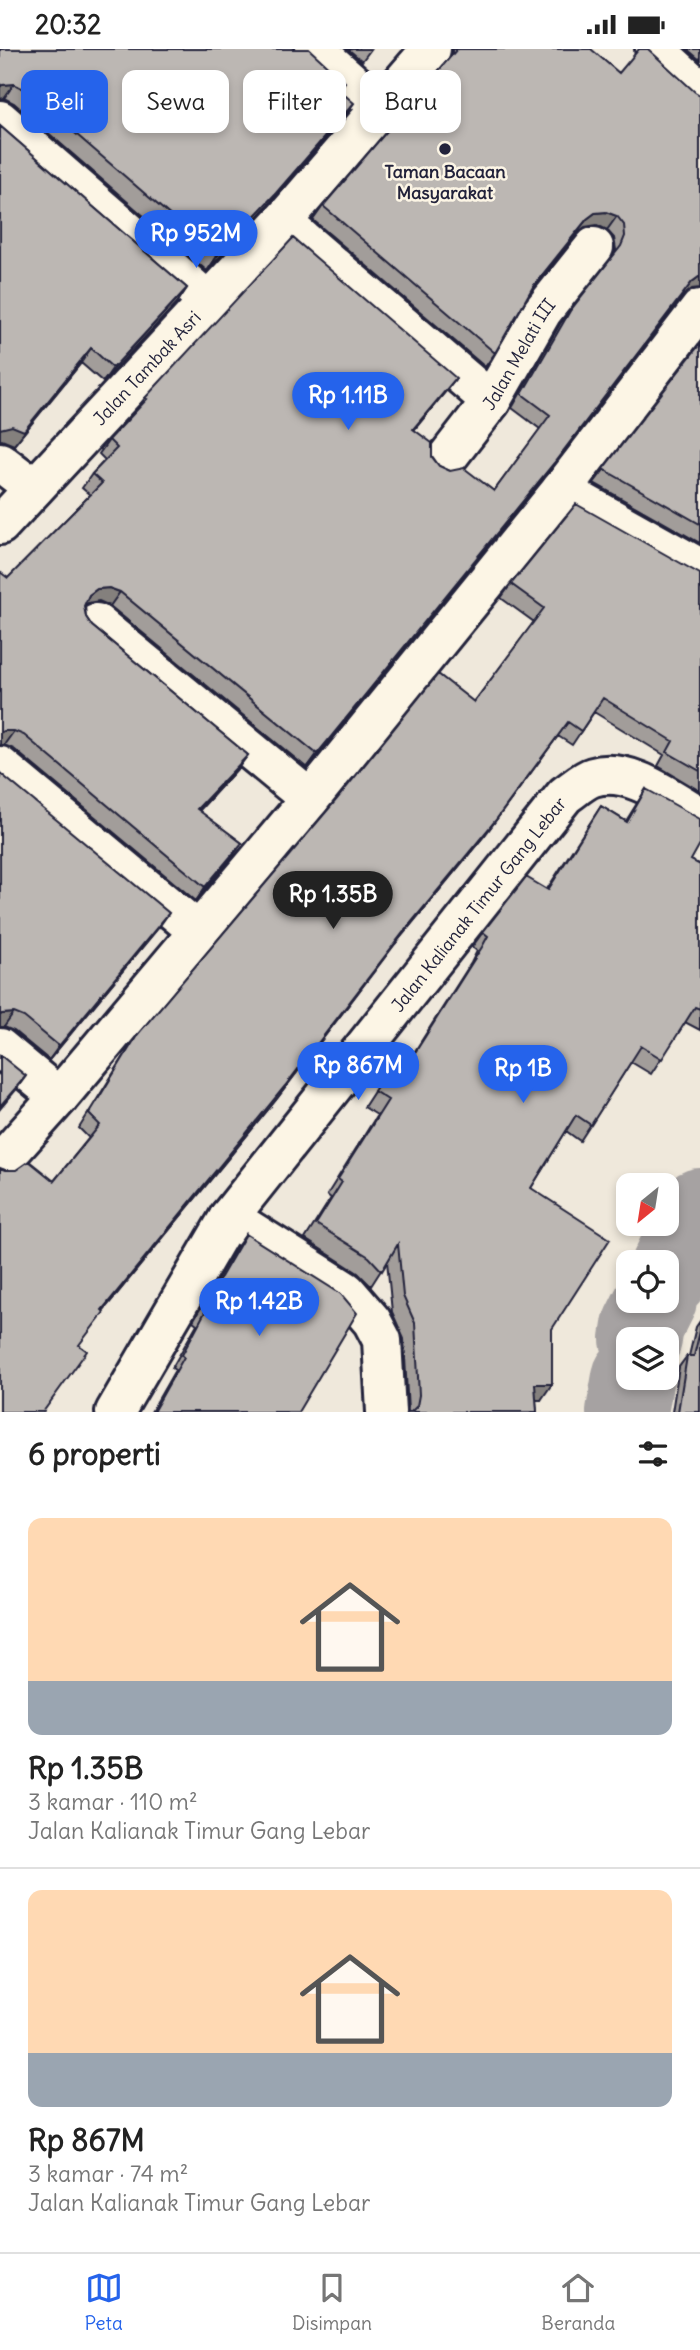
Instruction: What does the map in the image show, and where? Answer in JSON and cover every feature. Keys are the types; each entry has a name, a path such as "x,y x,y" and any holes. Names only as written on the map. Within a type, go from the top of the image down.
{"street":[{"path":"316,49 360,89"},
{"name":"Jalan Tambak Asri","path":"412,70 430,49"},
{"path":"655,49 700,90"},
{"path":"0,120 208,301"},
{"name":"Jalan Tambak Asri","path":"0,525 282,222 360,130"},
{"path":"282,222 491,401"},
{"name":"Jalan Melati III","path":"443,463 491,401 542,312 594,247"},
{"path":"0,1163 59,1097 310,799 561,490 700,309"},
{"path":"0,461 34,488"},
{"path":"561,490 700,568"},
{"path":"96,623 310,799"},
{"path":"0,766 198,930"},
{"name":"Jalan Kalianak Timur Gang Lebar","path":"115,1412 229,1216 565,795 592,778 614,775 639,782 700,816"},
{"path":"0,1048 59,1097"},
{"path":"229,1216 346,1291 372,1321 382,1341 386,1412"}],"building":[{"path":"0,49 309,49 332,70 243,70 243,133 328,133 217,256 75,133 108,133 108,70 21,70 21,88 14,84 0,87"},
{"path":"457,49 591,49 619,73 639,49 648,49 700,95 700,276 692,282 554,463 317,754 120,592 109,588 97,589 89,595 84,606 86,617 92,626 248,755 197,809 242,843 205,887 24,735 14,731 0,733 0,572 8,578 102,483 92,474 117,448 109,440 293,238 456,378 413,429 432,443 432,457 439,466 450,471 464,468 494,491 550,415 522,394 570,311 621,246 625,236 624,225 617,216 606,212 595,213 587,219 534,285 495,353 323,206 385,133 461,133 461,70 439,70"},
{"path":"346,96 354,103 346,112"},
{"path":"0,126 187,288 113,368 91,348 24,431 12,426 0,429"},
{"path":"700,344 700,524 603,469"},
{"path":"576,504 700,574 700,771 667,752 673,741 603,698 581,731 568,722 495,821 405,930 285,1086 102,1310 104,1312 79,1345 87,1351 43,1412 0,1412 0,1168 16,1170 29,1161 54,1181 100,1125 89,1114 138,1034 337,799 438,674 474,702 544,608 511,584"},
{"path":"0,773 169,913 59,1046 24,1017 14,1013 0,1015"},
{"path":"646,789 700,819 700,844 691,860 700,865 700,1009 695,1007 662,1059 641,1046 591,1125 576,1115 531,1188 610,1239 552,1329 552,1384 535,1384 537,1412 411,1412 417,1406 419,1395 415,1323 403,1296 398,1244 382,1271 369,1257 316,1224 342,1182 338,1179 388,1100 374,1091 403,1047 414,1054 482,947 488,936 483,932 526,877 548,890 601,806 627,822"},
{"path":"0,1055 26,1076 0,1106"},
{"path":"246,1234 341,1294 357,1313 298,1412 153,1412 184,1357 182,1355 206,1310 203,1308"},
{"path":"700,1331 700,1412 678,1412 687,1356 694,1356"}],"waterway":[{"path":"679,1252 700,1209"},
{"path":"643,1327 650,1313"},
{"path":"627,1412 631,1390"}],"place":[{"name":"Taman Bacaan Masyarakat","path":"445,149"}]}
